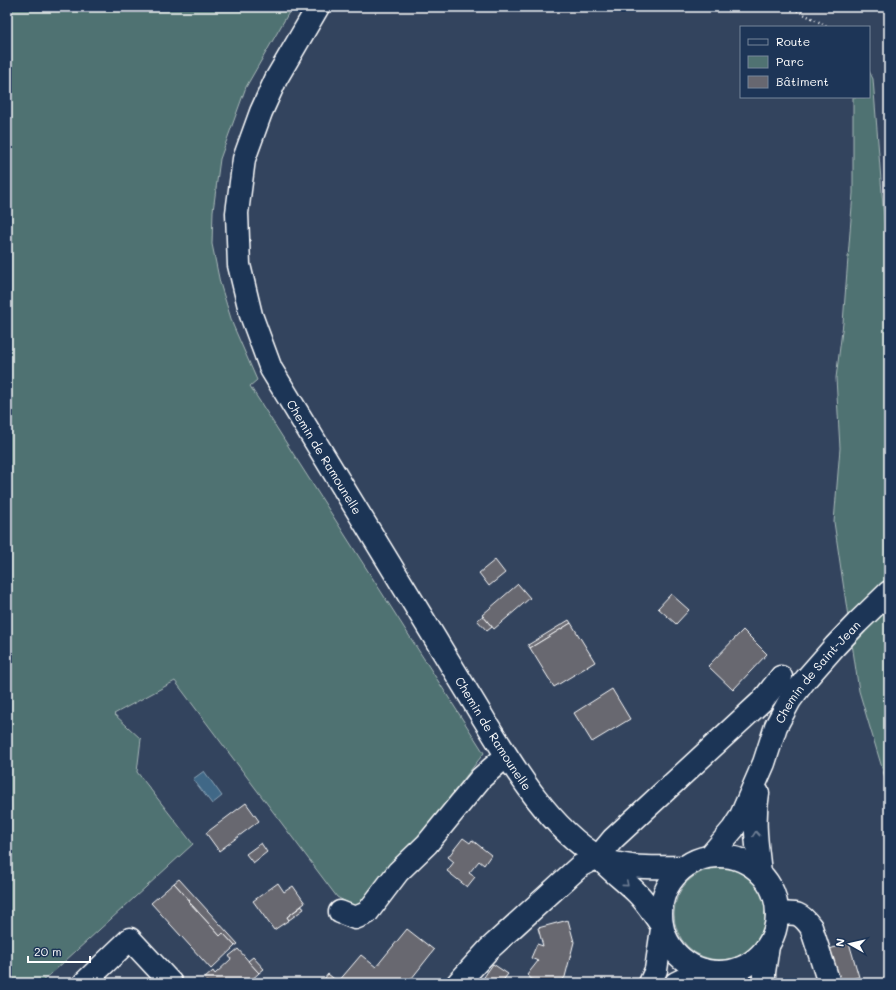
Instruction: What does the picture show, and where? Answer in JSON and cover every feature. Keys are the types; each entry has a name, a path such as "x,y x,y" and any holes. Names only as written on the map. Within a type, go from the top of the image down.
{"street":[{"name":"Chemin de Ramounelle","path":"318,7 276,79 261,112 244,159 237,212 239,265 251,315 271,369 506,756 554,819 580,844 598,857 611,872 638,894 662,927"},
{"name":"Chemin de Saint-Jean","path":"710,856 733,829 740,818 764,762 776,726 790,700 806,679 868,612 889,592"},
{"path":"458,983 489,949 580,866 598,857 613,839 762,701 781,677"},
{"path":"340,912 355,918 367,913 398,872 427,844 480,778 506,756"},
{"name":"Chemin de Saint-Jean","path":"760,873 755,833 755,815 764,762"},
{"path":"738,983 711,972 693,967 677,955 666,939 662,927 660,912 662,899 667,887 684,867 696,860 710,856 732,857 747,863 760,873 769,883 774,896 777,925 768,946 764,983"},
{"name":"Chemin de Ramounelle","path":"598,857 626,865 644,867 684,867"},
{"path":"777,914 796,913 806,920 811,926 829,983"},
{"path":"650,983 656,970 662,927"},
{"path":"86,982 130,939 171,983"},
{"path":"676,983 687,977 711,972 730,972 747,966 761,955 768,946"}],"path":[{"path":"790,7 827,26"}],"green space":[{"path":"7,7 292,7 246,87 220,159 213,211 212,244 220,283 233,325 257,380 250,386 484,753 365,907 355,907 337,897 175,681 114,714 141,739 137,772 193,844 41,983 7,983"},
{"path":"870,73 873,79 889,281 889,791 859,691 834,522 840,448 836,378 843,323 853,193 853,98 870,98"},
{"path":"720,868 738,871 753,881 763,896 766,914 763,932 753,947 738,957 720,960 702,957 687,947 677,932 674,914 677,896 687,881 702,871"}],"water":[{"path":"204,771 222,796 212,804 193,779"}],"building":[{"path":"495,560 505,573 489,586 479,573"},
{"path":"518,584 530,598 494,629 482,615"},
{"path":"671,594 689,610 676,624 658,608"},
{"path":"483,616 492,627 487,631 477,620"},
{"path":"569,620 571,623 530,648 528,645"},
{"path":"571,623 595,662 554,687 530,648"},
{"path":"743,630 767,654 733,690 708,666"},
{"path":"612,689 630,719 592,742 574,713"},
{"path":"246,803 259,821 219,851 206,833"},
{"path":"463,838 470,843 472,840 491,855 484,865 479,861 469,873 475,877 467,887 447,871 454,862 448,857"},
{"path":"261,843 267,852 253,863 246,854"},
{"path":"179,879 238,944 235,946 223,933 220,936 189,902 190,901 174,883"},
{"path":"174,883 220,936 223,933 235,946 211,969 151,903"},
{"path":"278,883 284,892 293,886 305,903 287,917 289,920 274,930 253,901"},
{"path":"302,906 304,909 289,920 287,917"},
{"path":"568,920 574,942 565,977 560,983 536,983 527,975 538,961 531,958 537,944 543,946 538,928"},
{"path":"407,929 434,950 408,983 321,983 328,974 338,982 361,955 376,967"},
{"path":"849,943 859,977 838,983 826,950"},
{"path":"238,949 259,973 248,983 208,983 204,979 213,971 215,974 231,959 229,956"},
{"path":"253,957 264,969 259,973 248,961"},
{"path":"493,964 508,974 501,983 480,983"}]}
